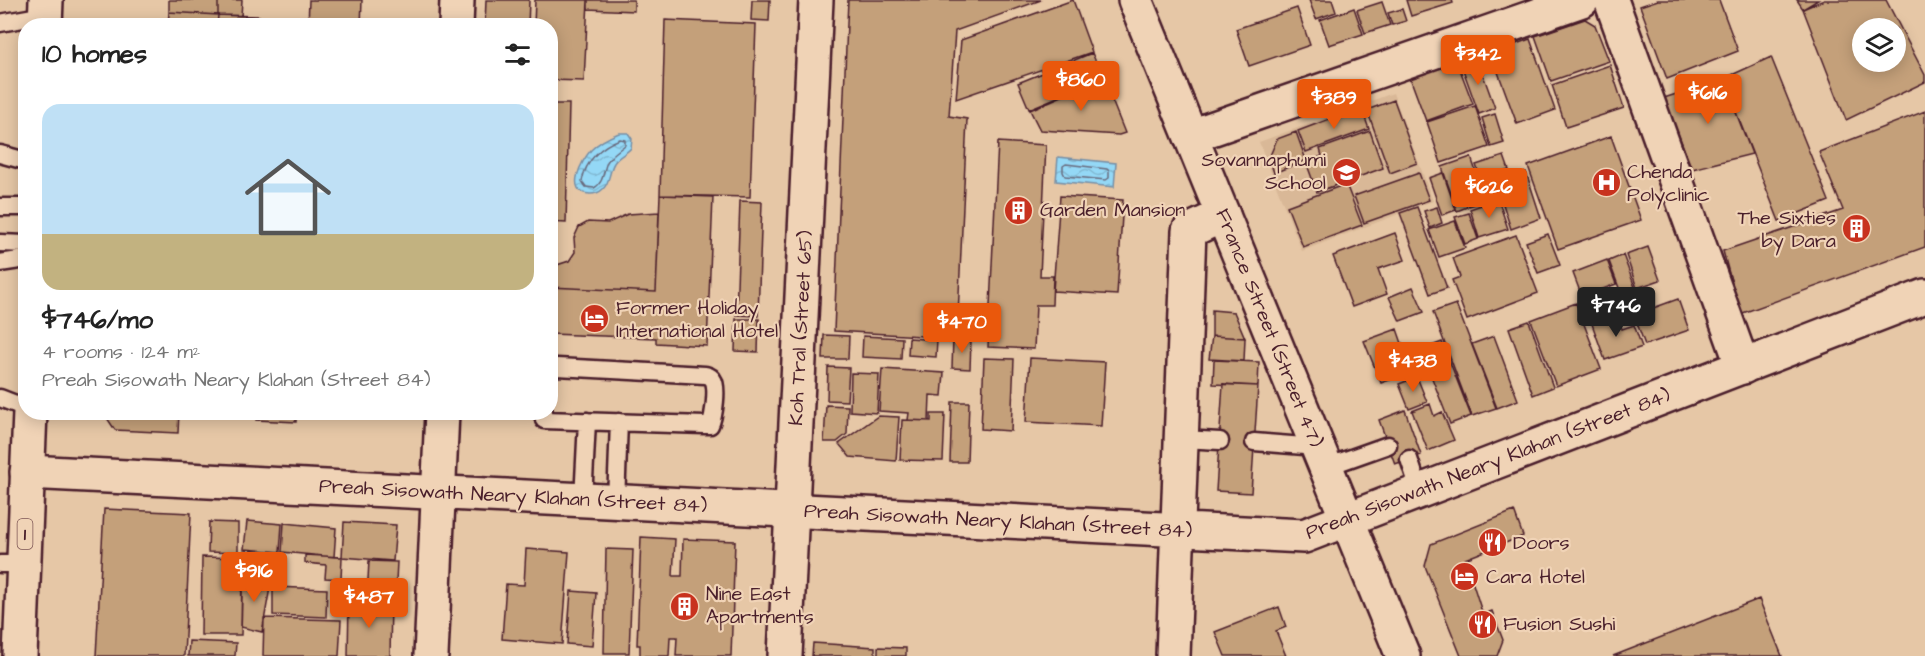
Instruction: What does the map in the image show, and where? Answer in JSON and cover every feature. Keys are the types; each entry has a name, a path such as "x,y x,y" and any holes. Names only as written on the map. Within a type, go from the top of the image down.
{"main road":[{"path":"456,18 457,0"},
{"name":"Koh Tral (Street 65)","path":"785,656 816,0"},
{"name":"France Street (Street 47)","path":"1135,0 1403,656"},
{"path":"1191,136 1582,0"},
{"path":"1611,0 1743,367"},
{"path":"1173,656 1189,231 1223,215"},
{"name":"Preah Sisowath Neary Klahan (Street 84)","path":"27,472 1304,536 1925,296"},
{"name":"1","path":"20,656 12,564 27,472 30,420"},
{"path":"431,656 442,420"}],"lane":[{"path":"23,18 46,13"},
{"path":"0,23 18,19"},
{"path":"0,154 18,159"},
{"path":"0,207 18,207"},
{"path":"0,243 18,244"},
{"path":"0,263 18,260"},
{"path":"544,420 711,425 715,383 712,377 558,367"},
{"path":"0,398 18,405"},
{"path":"583,500 587,421"},
{"path":"616,502 620,422"},
{"path":"1182,439 1220,441"},
{"path":"1254,442 1322,457 1388,445"},
{"path":"1409,459 1420,492"}],"shaded area":[{"name":"Sovannaphumi School","path":"1393,93 1433,201 1302,251 1259,142"}],"water":[{"path":"619,133 628,133 632,139 631,148 612,166 607,184 601,190 594,194 582,192 578,188 577,175 583,161 598,144"},
{"path":"1058,157 1116,163 1114,187 1056,181"}],"building":[{"path":"169,0 218,0 218,15 169,12"},
{"path":"218,0 242,0 241,16 218,15"},
{"path":"309,0 362,0 361,18 308,18"},
{"path":"486,0 529,0 528,18 485,18"},
{"path":"535,0 588,0 584,81 558,80 558,18 534,18"},
{"path":"588,0 634,0 634,11 588,9"},
{"path":"752,0 770,0 769,21 751,20"},
{"path":"848,0 1041,0 955,31 949,116 967,119 957,338 834,331"},
{"path":"1073,0 1092,52 956,99 961,40"},
{"path":"1309,0 1332,0 1336,12 1316,19"},
{"path":"1406,0 1452,0 1453,3 1411,16"},
{"path":"1658,0 1719,0 1738,51 1667,79 1640,6"},
{"path":"1797,0 1818,0 1803,9"},
{"path":"1824,0 1886,0 1895,18 1852,18 1852,72 1906,72 1906,38 1925,75 1925,82 1846,120 1803,9"},
{"path":"1382,2 1390,25 1365,33 1357,10"},
{"path":"1297,8 1310,45 1249,66 1236,29"},
{"path":"1354,8 1363,34 1329,45 1320,20"},
{"path":"1402,9 1406,21 1392,25 1388,13"},
{"path":"169,12 218,15 218,18 169,18"},
{"path":"218,15 259,16 259,18 218,18"},
{"path":"1585,19 1595,25 1609,61 1551,81 1535,36"},
{"path":"665,20 756,24 750,197 660,195"},
{"path":"1530,39 1555,110 1517,124 1491,53"},
{"path":"1092,53 1103,78 1029,109 1018,83"},
{"path":"1771,57 1829,201 1779,221 1723,79"},
{"path":"1477,58 1495,108 1479,114 1461,64"},
{"path":"1456,59 1473,104 1426,121 1409,75"},
{"path":"1610,65 1624,108 1566,127 1552,85"},
{"path":"1103,78 1125,133 1119,135 1040,130 1030,110"},
{"path":"1723,79 1752,154 1692,169 1664,98"},
{"path":"1394,100 1417,163 1390,173 1367,110"},
{"path":"558,104 569,104 566,223 558,222"},
{"path":"1475,106 1489,147 1441,163 1427,122"},
{"path":"1361,107 1369,129 1306,152 1298,131"},
{"name":"The Sixties by Dara","path":"1925,111 1925,247 1740,314 1723,251 1843,210 1819,152"},
{"path":"1495,114 1504,143 1491,147 1482,118"},
{"path":"1370,131 1383,168 1317,192 1306,162 1322,156 1320,149"},
{"path":"1296,132 1306,160 1274,173 1269,158 1277,139"},
{"path":"1611,136 1641,220 1558,249 1528,166"},
{"name":"Garden Mansion","path":"998,142 1046,145 1040,276 1053,276 1052,305 1036,305 1034,349 988,347"},
{"path":"1504,156 1509,170 1481,179 1476,165"},
{"path":"1471,157 1477,175 1459,182 1467,207 1457,211 1442,167"},
{"path":"1509,172 1515,192 1469,206 1463,186"},
{"path":"1526,172 1541,218 1511,229 1502,201 1520,195 1513,176"},
{"path":"1419,173 1429,200 1364,223 1354,196"},
{"path":"1443,173 1456,210 1442,215 1429,178"},
{"path":"1346,184 1362,225 1303,247 1287,206"},
{"path":"660,195 713,197 707,346 656,343 656,338 558,334 558,287 656,292"},
{"path":"1060,196 1123,200 1117,295 1053,291"},
{"path":"1498,199 1508,229 1479,238 1470,209"},
{"path":"740,201 762,202 758,316 736,315"},
{"path":"1417,207 1447,288 1430,294 1400,213"},
{"path":"1437,207 1442,223 1430,228 1424,211"},
{"path":"659,212 656,292 558,287 558,265 569,261 575,252 574,238 579,227 588,222 608,223 628,214"},
{"path":"1469,213 1478,239 1465,244 1455,217"},
{"path":"1455,221 1465,248 1439,257 1429,230"},
{"path":"1395,233 1405,260 1378,269 1387,294 1352,307 1333,256"},
{"path":"1548,234 1560,265 1538,273 1526,242"},
{"path":"1516,235 1538,293 1467,320 1452,280 1460,277 1453,258"},
{"path":"1648,247 1660,280 1637,288 1626,255"},
{"path":"1623,255 1636,290 1622,296 1609,261"},
{"path":"1607,260 1616,284 1582,297 1573,273"},
{"path":"1413,287 1424,312 1400,321 1389,297"},
{"path":"1616,289 1623,309 1591,321 1583,300"},
{"path":"1678,299 1689,330 1645,345 1634,315"},
{"path":"1576,303 1601,369 1556,386 1531,320"},
{"path":"1456,304 1496,408 1472,416 1433,312"},
{"path":"1212,310 1234,312 1245,338 1212,336"},
{"path":"1617,315 1622,329 1634,325 1642,347 1605,360 1592,324"},
{"path":"736,319 759,319 758,352 735,351"},
{"path":"1529,321 1553,387 1533,395 1509,328"},
{"path":"1397,329 1412,372 1381,383 1364,341"},
{"path":"824,335 849,336 848,359 823,359"},
{"path":"863,336 902,338 901,359 862,357"},
{"path":"1212,336 1245,338 1244,361 1209,359"},
{"path":"1494,336 1518,400 1497,408 1472,344"},
{"path":"909,338 937,340 936,357 908,355"},
{"path":"953,339 971,340 970,369 952,368"},
{"path":"1442,342 1471,416 1450,424 1421,350"},
{"path":"984,358 1014,359 1011,431 981,429"},
{"path":"1030,358 1105,362 1101,426 1026,422"},
{"path":"1214,360 1259,362 1258,386 1213,384"},
{"path":"828,367 849,368 847,401 827,400"},
{"path":"882,369 944,373 942,396 930,395 929,421 908,420 909,413 879,411"},
{"path":"851,373 879,374 877,413 850,411"},
{"path":"1417,377 1427,402 1409,409 1399,384"},
{"path":"1223,384 1258,386 1251,493 1216,491"},
{"path":"952,402 969,402 967,462 950,462"},
{"path":"1430,404 1434,416 1442,412 1454,440 1428,451 1412,411"},
{"path":"826,405 848,406 847,434 837,442 824,442"},
{"path":"1405,410 1421,455 1395,464 1379,420"},
{"path":"931,414 945,414 943,461 900,460 902,420 931,421"},
{"path":"878,416 899,417 896,461 850,457 839,444"},
{"path":"108,420 179,420 178,433 115,430"},
{"path":"256,420 296,420 296,422"},
{"path":"104,509 191,513 184,656 96,656"},
{"path":"1514,511 1523,536 1465,559 1481,609 1484,614 1492,611 1503,640 1497,656 1461,656 1425,566 1431,544"},
{"path":"247,521 282,524 280,552 244,549"},
{"path":"209,522 238,523 238,553 208,552"},
{"path":"344,522 396,525 393,561 342,557"},
{"path":"284,523 336,528 334,557 282,552"},
{"name":"Nine East Apartments","path":"641,537 675,539 673,576 682,576 683,539 735,541 731,656 676,656 677,637 670,637 669,656 640,656 640,645 637,645"},
{"path":"526,549 569,552 562,644 502,639 506,584 524,585"},
{"path":"606,549 633,550 629,653 604,653"},
{"path":"247,553 276,555 274,578 245,575"},
{"path":"305,555 342,557 341,579 325,578 326,565 305,563"},
{"path":"202,557 243,558 241,635 201,635"},
{"path":"369,561 397,562 395,600 367,598"},
{"path":"242,578 271,582 262,632 241,627"},
{"path":"273,587 327,589 326,617 273,615"},
{"path":"571,591 596,593 592,646 567,644"},
{"path":"1759,599 1782,656 1613,656"},
{"path":"349,601 391,602 390,656 348,656"},
{"path":"1279,607 1286,627 1276,631 1286,656 1225,656 1215,632"},
{"path":"264,618 341,620 339,656 263,656"},
{"path":"189,641 236,643 235,656 188,656"},
{"path":"813,643 875,647 875,656 812,656"},
{"path":"878,647 906,648 906,656 878,656"}],"place":[{"name":"Sovannaphumi School","path":"1347,172"},
{"name":"Chenda Polyclinic","path":"1606,183"},
{"name":"Garden Mansion","path":"1019,210"},
{"name":"The Sixties by Dara","path":"1857,229"},
{"name":"Former Holiday International Hotel","path":"595,319"},
{"name":"Doors","path":"1492,543"},
{"name":"Cara Hotel","path":"1465,577"},
{"name":"Nine East Apartments","path":"685,606"},
{"name":"Fusion Sushi","path":"1482,624"}]}
